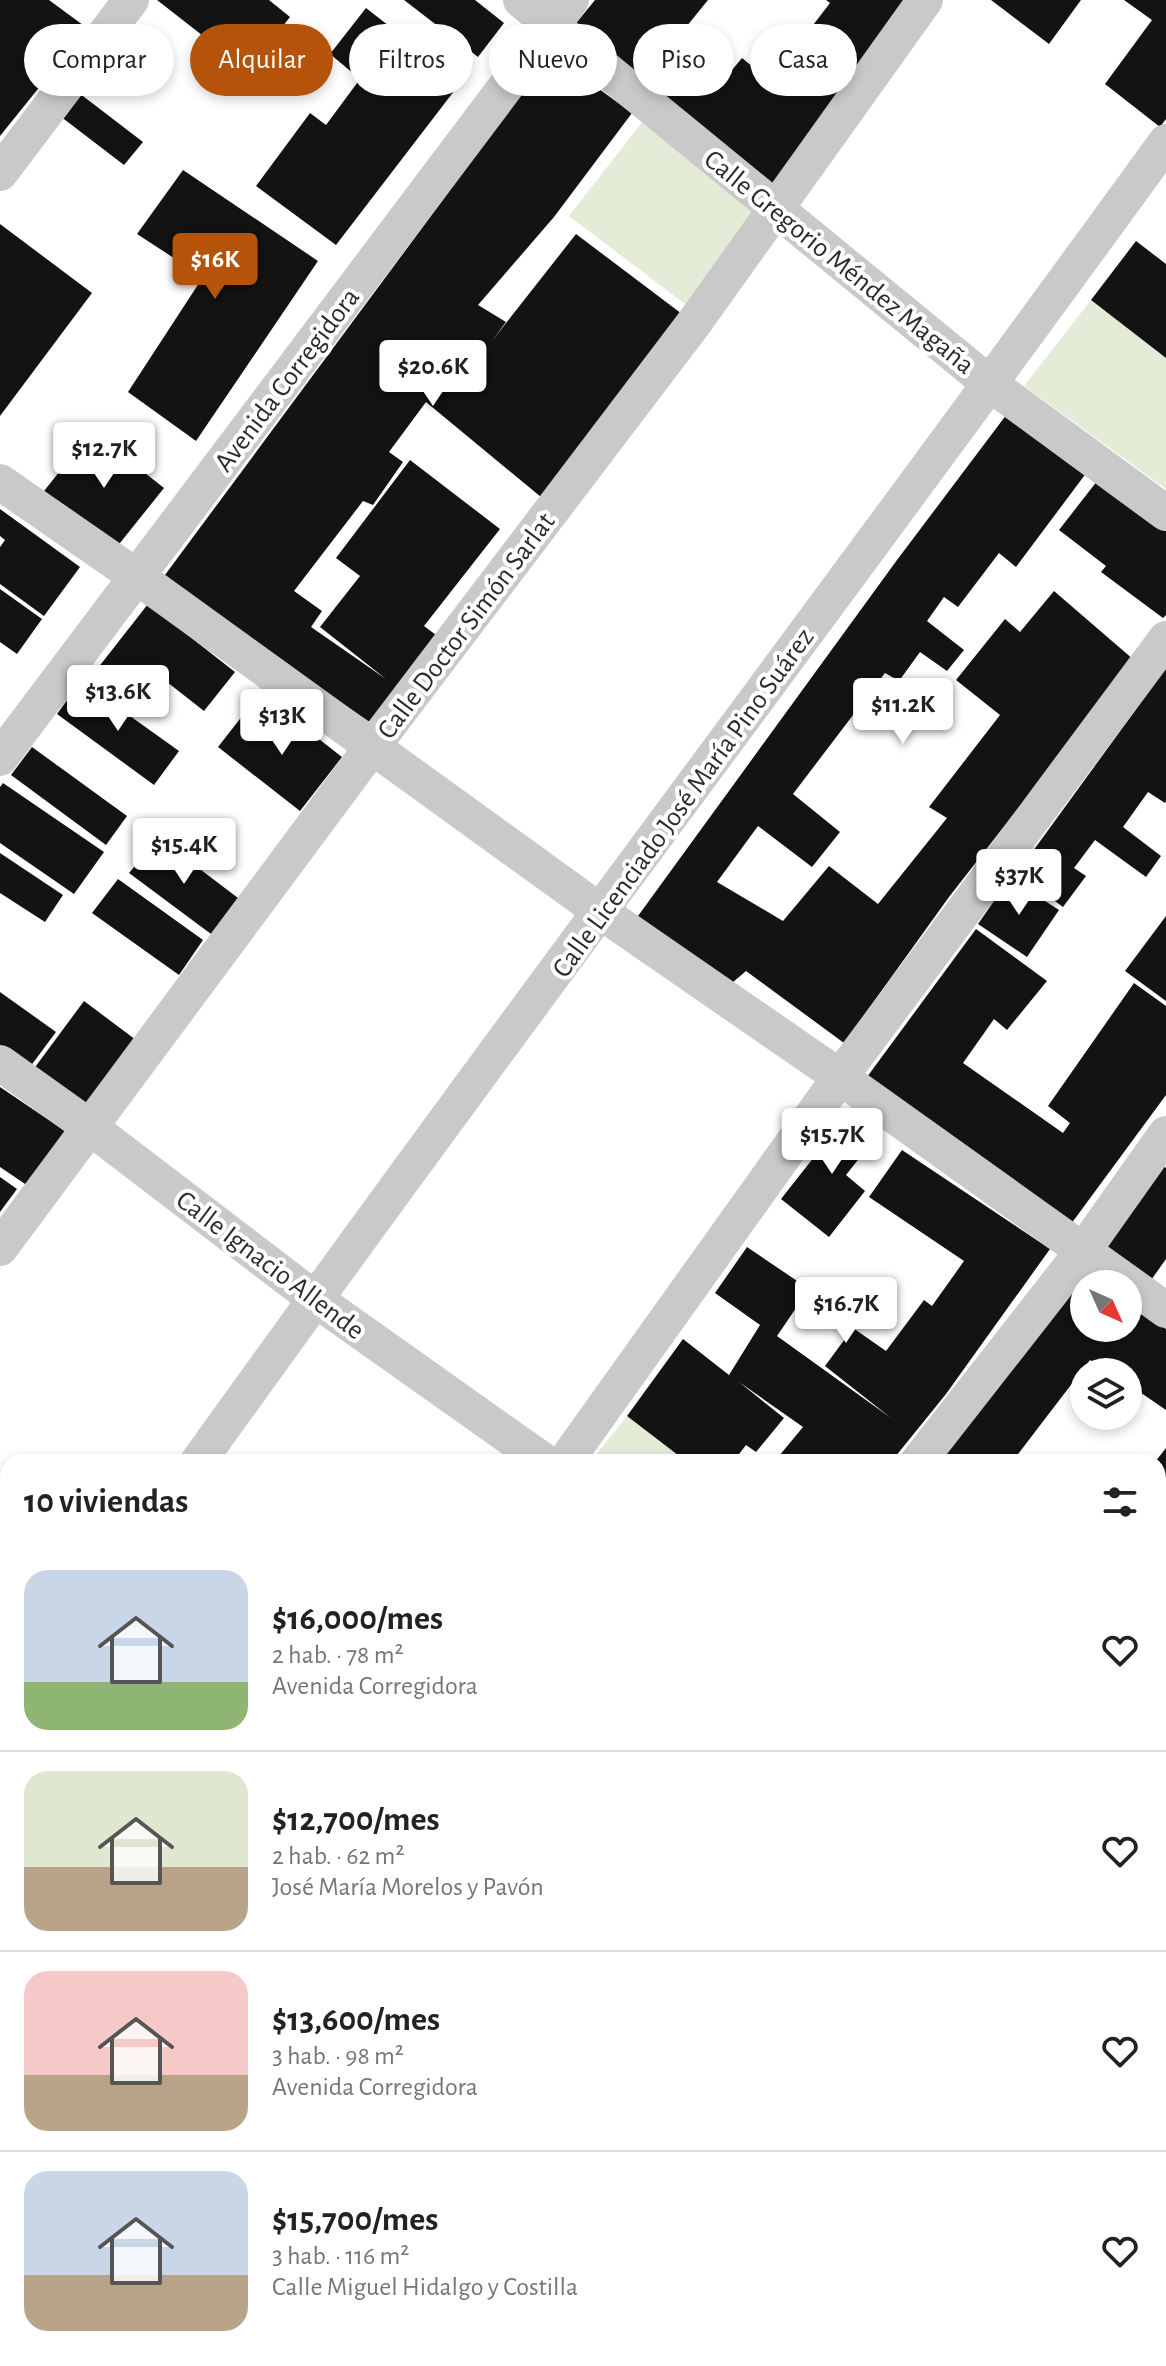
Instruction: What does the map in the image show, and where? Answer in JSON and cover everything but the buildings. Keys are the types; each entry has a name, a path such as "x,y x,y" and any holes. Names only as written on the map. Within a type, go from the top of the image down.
{"street":[{"path":"0,173 131,0"},
{"name":"Calle Gregorio Méndez Magaña","path":"521,0 562,13 775,209 990,384 1166,513"},
{"name":"Calle Doctor Simón Sarlat","path":"0,1248 372,747 694,323 925,0"},
{"name":"Avenida Corregidora","path":"0,758 562,13"},
{"name":"Calle Licenciado José María Pino Suárez","path":"204,1454 1166,142"},
{"path":"0,482 137,576 601,912 840,1077 1166,1310"},
{"path":"571,1454 840,1077 1166,639"},
{"name":"Calle Ignacio Allende","path":"0,1063 91,1128 315,1299 534,1454"},
{"path":"924,1454 1083,1251 1166,1134"}],"green space":[{"path":"643,121 758,208 685,304 569,216"},
{"path":"1091,300 1166,358 1166,489 1024,386"},
{"path":"627,1416 677,1454 596,1454"}]}
